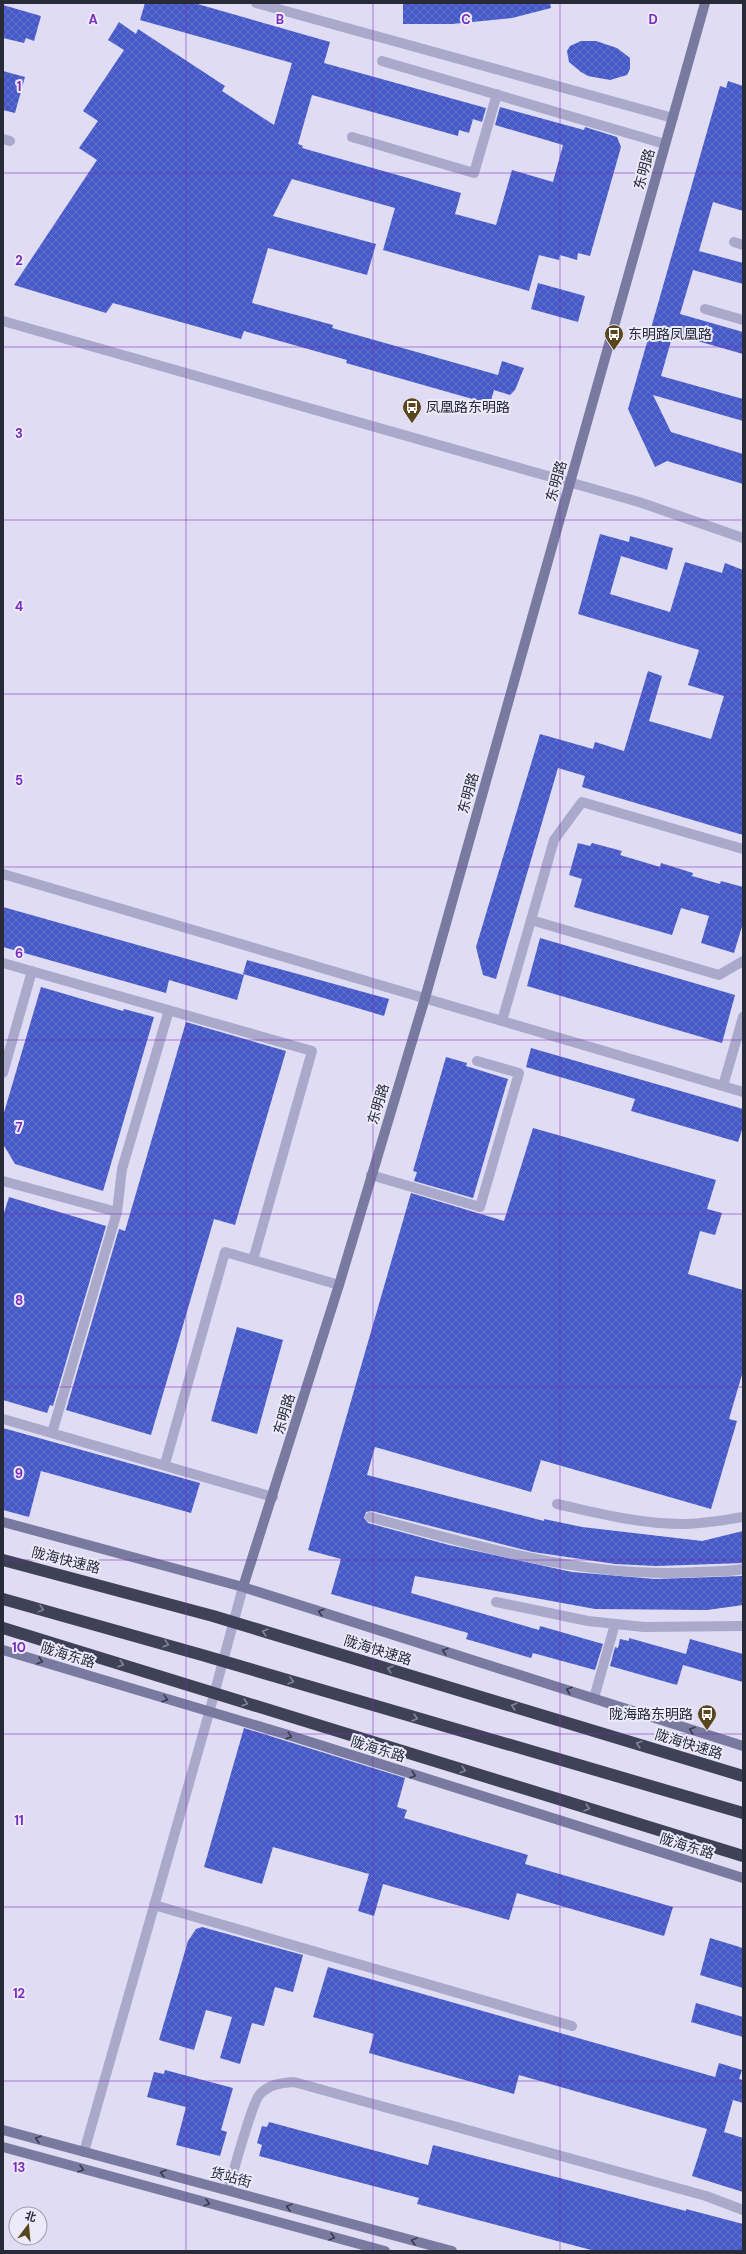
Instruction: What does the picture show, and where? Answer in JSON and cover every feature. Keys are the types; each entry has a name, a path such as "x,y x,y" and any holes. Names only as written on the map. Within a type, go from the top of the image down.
{"highway":[{"name":"陇海快速路","path":"3,1560 213,1616 743,1776"},
{"path":"3,1599 202,1655 743,1813"},
{"path":"3,1628 743,1856"}],"street":[{"path":"256,3 673,118"},
{"name":"东明路","path":"244,1587 339,1285 425,998 705,3"},
{"path":"382,61 665,144"},
{"path":"352,137 474,173 497,94"},
{"path":"705,309 743,320"},
{"path":"3,321 639,502 743,538"},
{"path":"502,1020 554,840 582,802 743,849"},
{"path":"3,874 743,1092"},
{"path":"531,920 719,975 743,961"},
{"path":"3,963 312,1051 253,1260"},
{"path":"3,1073 32,971"},
{"path":"52,1433 116,1212 122,1169 169,1010"},
{"path":"723,1086 743,1017"},
{"path":"371,1175 480,1207 519,1073 477,1061"},
{"path":"3,1181 116,1212"},
{"path":"165,1464 225,1252 339,1285"},
{"path":"3,1419 165,1464 273,1497"},
{"path":"557,1504 631,1520 681,1524 709,1523 743,1516"},
{"path":"370,1516 507,1554 608,1571 666,1574 743,1568"},
{"path":"3,1522 244,1587 743,1746"},
{"path":"84,2152 210,1713 244,1587"},
{"path":"496,1602 588,1621 644,1627 743,1626"},
{"path":"594,1698 615,1624"},
{"name":"陇海东路","path":"3,1650 210,1713 285,1734 743,1878"},
{"path":"154,1906 572,2026"},
{"path":"228,2190 257,2098 269,2087 279,2083 294,2082 706,2196 743,2210"},
{"name":"货站街","path":"3,2130 452,2251"},
{"path":"3,2148 385,2251"}],"building":[{"path":"145,3 194,3 330,42 324,63 486,108 482,122 473,119 469,133 459,130 458,136 312,95 298,144 303,146 302,148 461,193 455,214 496,225 512,170 553,182 563,145 495,125 500,107 584,130 585,127 617,137 621,147 590,256 578,253 577,260 560,255 559,260 539,255 529,291 383,250 395,208 292,179 273,216 376,244 367,275 268,248 252,303 333,325 332,328 498,375 502,361 524,368 515,390 510,395 494,390 490,404 346,363 347,360 244,331 241,339 113,303 106,313 14,285 97,160 79,148 98,121 83,111 124,50 108,40 119,22 136,34 138,29 225,86 222,91 274,125 292,63 140,20"},
{"path":"403,3 550,3 551,8 512,18 452,24 403,24"},
{"path":"3,5 41,16 34,41 26,38 24,43 3,38"},
{"path":"581,41 596,41 617,48 630,58 630,69 627,75 610,80 588,76 581,72 569,62 567,51 570,46"},
{"path":"3,71 25,77 15,113 3,110"},
{"path":"728,81 743,86 743,211 713,202 699,251 743,263 743,284 693,270 680,314 743,332 743,354 673,334 661,376 743,399 743,421 653,395 671,432 743,454 743,484 667,461 655,467 628,409 720,86 726,88"},
{"path":"538,283 585,296 578,322 531,309"},
{"path":"600,534 629,542 630,536 673,548 667,570 621,556 610,594 670,612 685,562 722,573 725,563 743,570 743,835 582,787 585,776 558,768 496,979 483,975 476,947 540,734 593,749 595,742 624,751 648,671 662,676 649,721 711,739 724,696 688,685 699,650 578,614"},
{"path":"578,843 590,846 592,843 622,851 620,855 660,867 661,863 693,873 692,876 720,884 721,881 743,887 743,923 734,953 701,943 709,916 681,908 672,935 574,907 582,879 569,875"},
{"path":"3,907 244,975 237,1000 169,980 166,993 3,947"},
{"path":"540,938 735,995 722,1043 527,986"},
{"path":"247,960 389,999 384,1016 243,974"},
{"path":"41,987 123,1011 124,1009 154,1017 103,1191 15,1164 3,1144 3,1116"},
{"path":"186,1022 286,1051 235,1225 214,1219 151,1435 66,1410 119,1229 125,1231"},
{"path":"531,1048 743,1109 743,1127 738,1142 631,1111 635,1099 526,1067"},
{"path":"446,1057 467,1063 466,1066 508,1079 473,1198 414,1181 417,1172 413,1171"},
{"path":"533,1128 716,1180 707,1209 722,1213 715,1235 700,1231 688,1274 743,1290 743,1371 729,1419 737,1421 711,1509 541,1460 531,1492 375,1447 367,1475 544,1521 544,1519 582,1527 702,1541 743,1531 743,1563 656,1566 615,1564 533,1552 372,1511 366,1512 364,1518 368,1523 449,1545 572,1572 655,1579 743,1576 743,1605 707,1610 595,1609 415,1576 411,1593 539,1630 540,1626 603,1644 595,1670 533,1653 531,1658 466,1639 468,1633 331,1594 341,1559 308,1550 411,1193 504,1221"},
{"path":"9,1197 106,1226 53,1406 50,1405 47,1413 3,1400 3,1216"},
{"path":"237,1327 283,1340 257,1434 211,1421"},
{"path":"3,1428 200,1483 191,1513 41,1471 29,1517 3,1510"},
{"path":"629,1638 686,1654 690,1639 743,1654 743,1682 683,1665 677,1685 610,1666 615,1647 618,1648 620,1639 629,1641"},
{"path":"244,1728 405,1778 397,1807 407,1810 404,1818 528,1855 525,1864 673,1907 664,1936 517,1893 509,1920 383,1884 374,1916 358,1911 369,1874 273,1847 262,1884 204,1867"},
{"path":"202,1927 303,1955 293,1992 275,1987 264,2026 252,2023 240,2064 220,2058 232,2017 206,2010 194,2050 159,2040 188,1941 196,1929"},
{"path":"710,1938 743,1948 743,1988 700,1975"},
{"path":"328,1967 715,2077 719,2063 742,2070 739,2079 743,2080 743,2103 733,2100 724,2132 743,2138 743,2192 692,2176 707,2129 519,2075 514,2094 369,2053 374,2034 313,2017"},
{"path":"696,2003 743,2017 743,2037 691,2022"},
{"path":"165,2070 233,2088 221,2130 227,2132 220,2156 176,2145 186,2107 147,2097 154,2072 164,2074"},
{"path":"269,2122 428,2165 433,2145 686,2211 686,2209 743,2224 743,2251 595,2251 417,2204 419,2198 259,2156 262,2145 257,2143 262,2126 267,2127"}],"place":[{"name":"东明路凤凰路","path":"614,351"},
{"name":"凤凰路东明路","path":"412,424"},
{"name":"陇海路东明路","path":"707,1731"}]}
